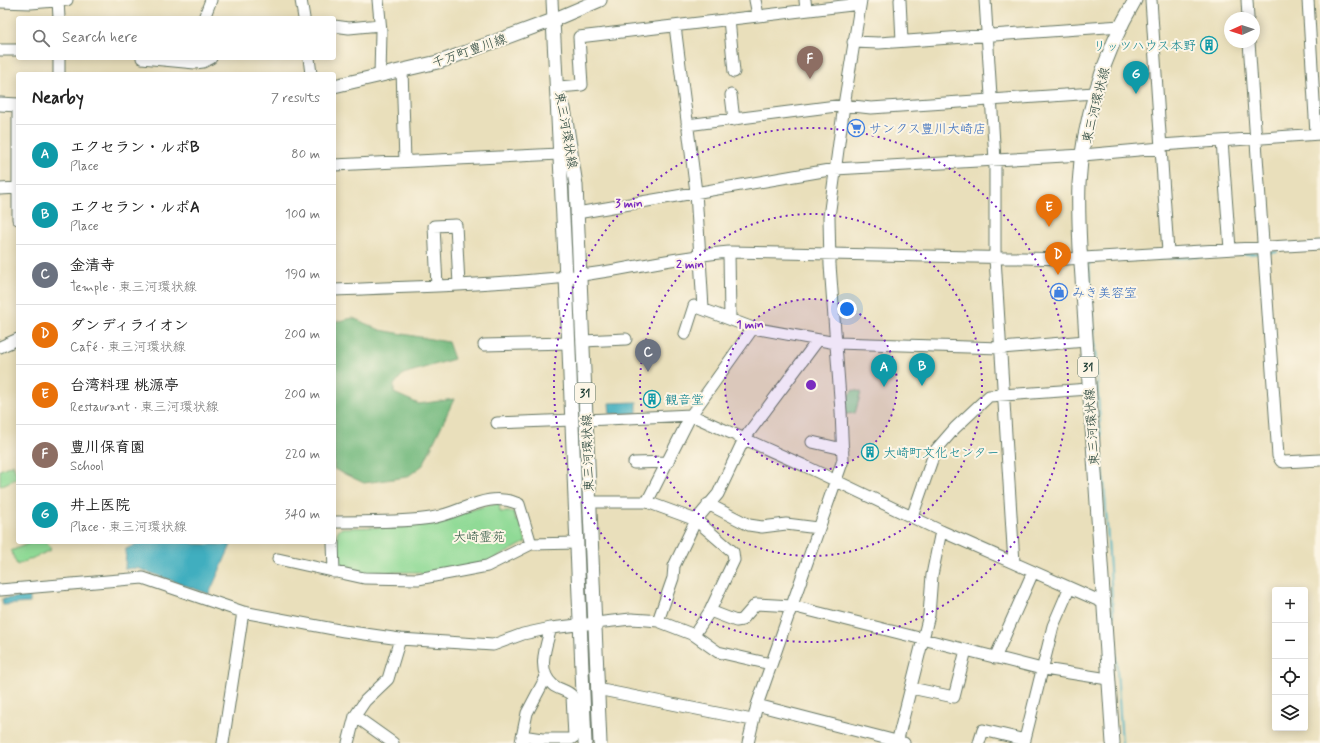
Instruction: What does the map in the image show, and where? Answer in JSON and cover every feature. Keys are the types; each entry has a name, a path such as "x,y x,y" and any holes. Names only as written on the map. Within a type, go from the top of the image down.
{"main road":[{"name":"千万町豊川線","path":"336,86 442,61 552,20 600,0"},
{"name":"東三河環状線","path":"1113,743 1102,602 1078,204 1083,155 1095,93 1121,26 1135,0"},
{"name":"東三河環状線","path":"552,20 566,277 585,743"},
{"name":"東三河環状線","path":"554,45 574,165 600,743"},
{"path":"0,104 16,105"}],"street":[{"path":"0,2 31,4 61,0 59,16"},
{"path":"205,16 211,0"},
{"path":"301,0 304,16"},
{"path":"378,0 380,25 380,76"},
{"path":"552,0 552,20"},
{"path":"755,0 758,16"},
{"path":"900,0 902,42"},
{"path":"985,0 995,160 995,258 1005,395 1014,563"},
{"path":"1151,0 1168,252"},
{"path":"1247,0 1248,12"},
{"path":"577,213 835,169 1083,155 1222,141 1318,134 1308,0"},
{"path":"560,87 582,85 579,37 758,16 806,5 861,2 853,42 829,217 843,460 757,705 752,720 748,743"},
{"path":"729,19 734,72"},
{"path":"336,26 349,28 380,25"},
{"path":"675,26 696,192 701,255 702,308"},
{"path":"853,42 902,42 1121,26"},
{"path":"1249,48 1278,456 1281,461 1284,462 1320,460"},
{"path":"0,50 16,50"},
{"path":"59,60 59,72"},
{"path":"195,60 203,62 207,60"},
{"path":"309,60 311,72"},
{"path":"402,70 405,161"},
{"path":"687,125 844,105 871,108 1095,93"},
{"path":"731,95 734,120"},
{"path":"1222,141 1230,249"},
{"path":"336,166 559,154"},
{"path":"0,188 16,188"},
{"path":"437,286 434,226 456,225 459,285"},
{"path":"336,290 459,285 566,277 701,255 729,252 995,258 1081,258 1320,244"},
{"path":"729,252 730,319"},
{"path":"685,334 694,306 752,328 836,343 1001,348 1086,341"},
{"path":"647,502 691,415 752,328"},
{"path":"583,341 626,339"},
{"path":"0,347 16,340"},
{"path":"658,621 673,578 674,566 696,520 718,494 744,439 818,340"},
{"path":"484,345 569,343"},
{"path":"912,517 935,451 955,428 990,396 1089,388"},
{"path":"586,420 691,415 941,531 1102,602"},
{"path":"497,423 572,420"},
{"path":"812,442 843,449"},
{"path":"634,463 668,462"},
{"path":"336,522 407,521 433,518 494,498 510,500 519,504 531,544"},
{"path":"590,502 647,502 696,520 733,552 734,560 710,611 694,635"},
{"path":"708,504 749,525 762,526 786,524 818,528"},
{"path":"757,705 899,742 929,615 934,556 941,531"},
{"path":"278,559 364,578 418,579 487,566 531,544 577,543"},
{"path":"333,544 334,572"},
{"path":"995,658 1033,572"},
{"path":"0,590 143,578 244,612 400,640 492,645 523,634 551,628 631,619 658,621 694,635 718,652 771,664"},
{"path":"979,743 982,730 1024,742 1053,626 1070,589"},
{"path":"710,611 736,621 742,620 756,604 792,606 995,658 1043,669 1108,679"},
{"path":"224,743 244,612"},
{"path":"546,677 527,713 521,740 571,739 574,737 572,696 570,693 560,690 546,677 543,663 551,628"},
{"path":"348,743 355,716 365,701 388,679 400,640"},
{"path":"911,688 954,697 966,650"},
{"path":"598,689 752,720"},
{"path":"355,716 393,743"}],"green space":[{"path":"353,318 380,330 448,342 454,359 403,374 394,385 394,393 419,404 454,399 423,465 407,477 364,483 336,470 336,322"},
{"path":"853,390 861,392 855,413 845,414 845,400"},
{"path":"13,464 16,472 16,479 0,486 0,470"},
{"name":"大崎霊苑","path":"499,502 500,512 514,512 516,521 520,520 526,542 489,562 423,575 419,572 389,572 386,574 373,575 361,574 343,568 338,564 337,532 342,528 383,527 431,522"},
{"path":"27,544 48,544 51,550 17,565 11,551"}],"water":[{"path":"637,402 637,413 610,414 609,403"},
{"path":"136,544 231,545 209,594 137,568 125,569 126,549"},
{"path":"30,596 30,603 3,605 2,599"}],"waterway":[{"path":"1267,253 1277,252"},
{"path":"1158,259 1261,253"},
{"path":"1091,262 1089,263 1122,743"}],"place":[{"name":"リッツハウス本野","path":"1209,45"},
{"name":"豊川保育園","path":"810,79"},
{"name":"井上医院","path":"1136,94"},
{"name":"サンクス豊川大崎店","path":"856,128"},
{"name":"台湾料理 桃源亭","path":"1049,227"},
{"name":"ダンディライオン","path":"1058,275"},
{"name":"みき美容室","path":"1059,292"},
{"name":"金清寺","path":"648,372"},
{"name":"エクセラン・ルポA","path":"922,386"},
{"name":"エクセラン・ルポB","path":"884,387"},
{"name":"観音堂","path":"652,399"},
{"name":"大崎町文化センター","path":"870,452"}]}
